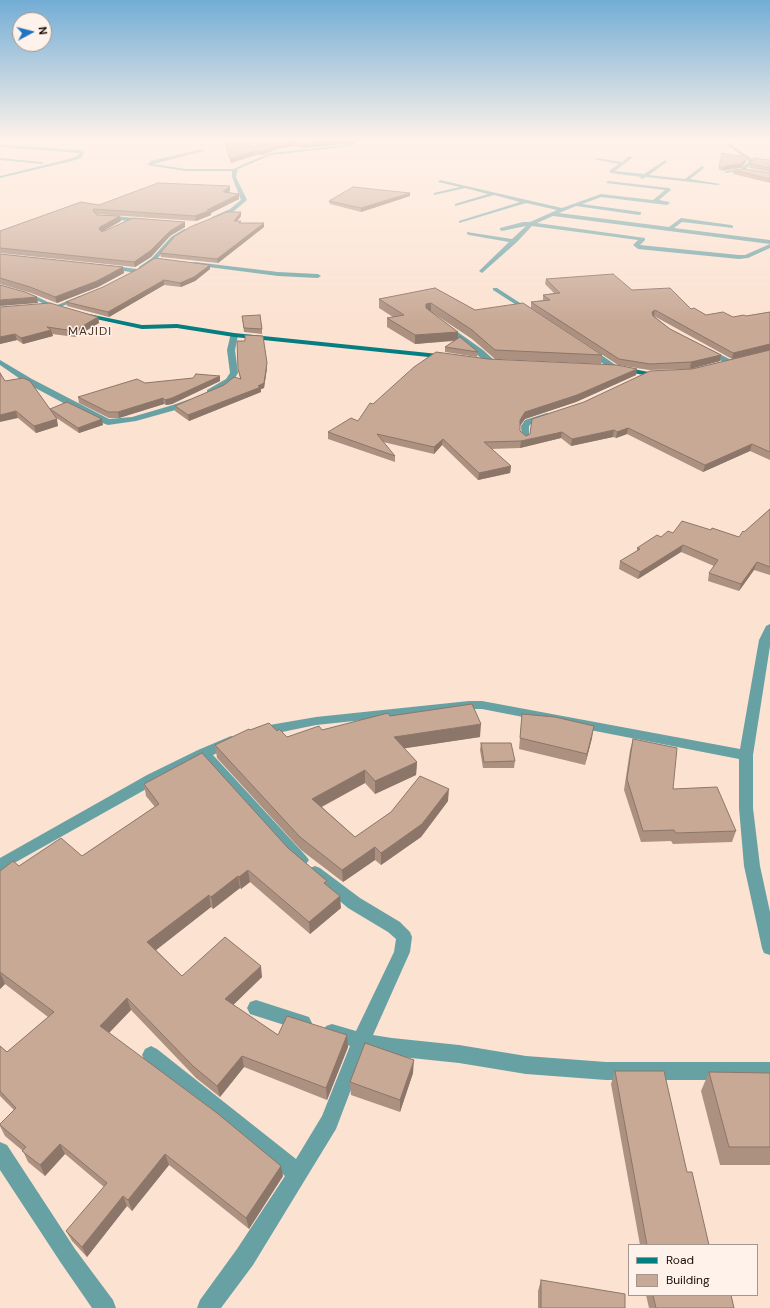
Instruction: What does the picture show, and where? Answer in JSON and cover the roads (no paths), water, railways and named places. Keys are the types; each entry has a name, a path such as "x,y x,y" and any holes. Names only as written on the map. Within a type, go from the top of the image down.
{"street":[{"path":"211,220 232,210 244,200"},
{"path":"457,205 474,200"},
{"path":"521,200 562,210"},
{"path":"482,271 531,224 552,214 589,200"},
{"path":"640,200 667,203"},
{"path":"461,222 525,201"},
{"path":"576,205 639,212"},
{"path":"552,214 770,242"},
{"path":"98,216 154,222"},
{"path":"125,224 131,220"},
{"path":"670,229 683,220 731,227"},
{"path":"102,266 133,273 154,259 173,238 191,226 183,224"},
{"path":"502,229 531,224 645,238 636,245 638,247 691,250 746,257 770,246"},
{"path":"469,233 515,241"},
{"path":"154,259 162,260"},
{"path":"186,263 278,274 318,276"},
{"path":"0,287 29,295 55,306 93,318 142,327 177,326 234,335 453,357"},
{"path":"495,289 540,318"},
{"path":"33,306 55,306 89,294"},
{"path":"440,321 495,362 476,360"},
{"path":"0,362 29,381 108,422 133,419 176,407 221,387 229,381 234,373 234,362 231,350 234,335"},
{"path":"584,347 616,368"},
{"path":"702,348 735,361 718,366"},
{"path":"602,367 649,374 668,373"},
{"path":"635,380 649,374"},
{"path":"525,438 525,426 528,422 558,412"},
{"path":"770,628 765,640 746,755 746,808 752,866 770,948"},
{"path":"0,865 152,779 203,753 249,734 316,721 469,705 482,705 746,755"},
{"path":"203,753 295,855 354,903 394,927 404,937 402,952 361,1041 329,1122 245,1257 208,1308"},
{"path":"256,1008 361,1041 392,1047 459,1054 526,1065 606,1071 770,1072"},
{"path":"151,1055 298,1174"},
{"path":"0,1152 68,1256 105,1308"}],"district":[{"name":"MAJIDI","path":"90,332"}]}
